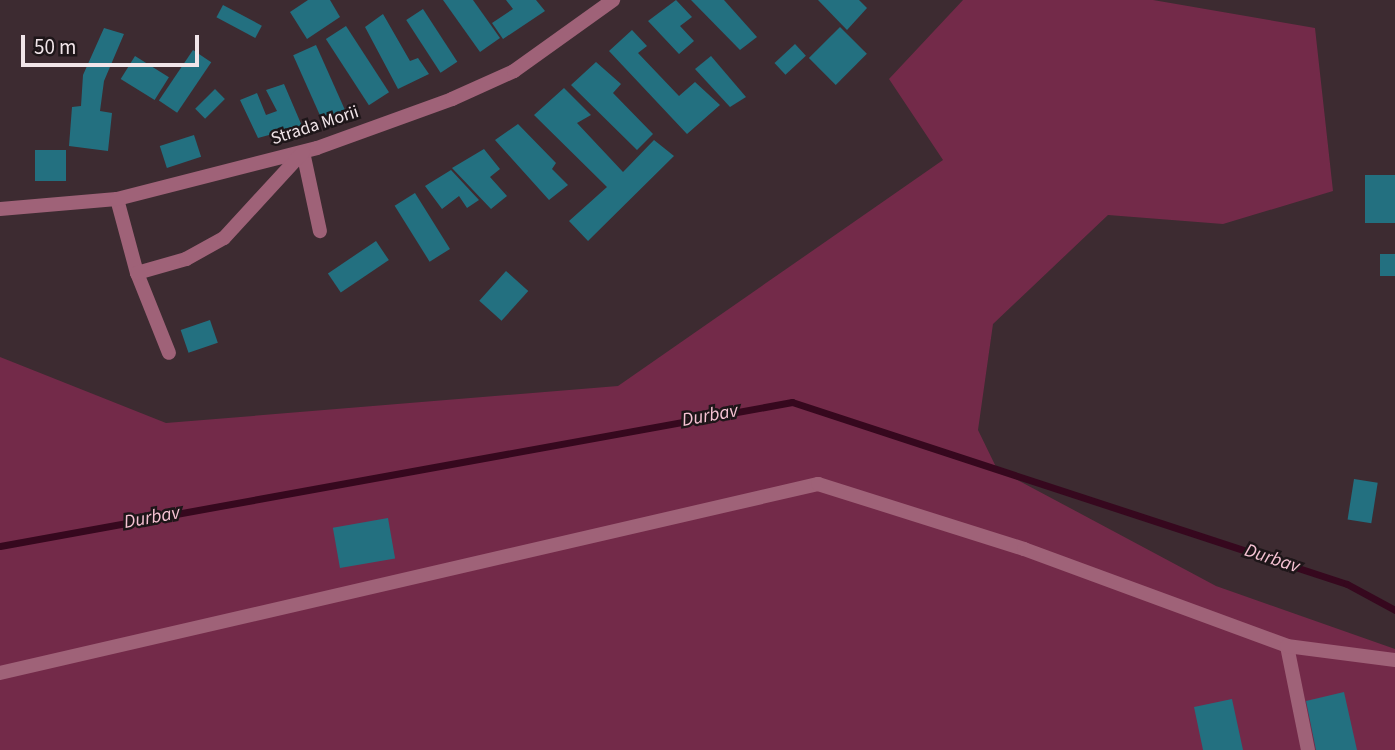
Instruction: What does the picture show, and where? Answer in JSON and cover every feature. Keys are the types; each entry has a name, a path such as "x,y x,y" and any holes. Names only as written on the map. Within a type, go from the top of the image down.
{"street":[{"name":"Strada Morii","path":"0,209 117,199 303,152 452,99 514,71 613,0"},
{"path":"303,152 320,231"},
{"path":"137,273 186,259 225,238 303,152"},
{"path":"117,199 137,273 169,353"},
{"path":"0,673 818,485 1024,549 1287,646 1395,660"},
{"path":"1287,646 1308,750"}],"shaded area":[{"path":"963,0 1153,0 1315,28 1333,191 1223,224 1108,215 993,324 978,430 997,469 1216,586 1395,649 1395,750 0,750 0,357 166,423 618,386 943,160 889,79"}],"building":[{"path":"308,0 330,0 340,17 307,39 290,12"},
{"path":"443,0 473,0 500,38 480,52"},
{"path":"506,0 536,0 545,11 503,39 492,23 513,9"},
{"path":"676,0 692,17 680,26 694,41 679,54 648,21"},
{"path":"691,0 724,0 757,37 740,50"},
{"path":"818,0 859,0 867,8 847,30"},
{"path":"223,5 262,26 255,38 216,17"},
{"path":"423,9 457,62 441,73 406,20"},
{"path":"383,14 410,61 418,58 429,74 398,89 365,27"},
{"path":"346,26 389,92 369,105 326,39"},
{"path":"840,27 867,54 836,85 809,58"},
{"path":"104,28 124,34 104,81 100,111 112,113 108,151 69,146 72,107 81,106 83,75"},
{"path":"632,30 647,46 638,53 679,96 695,82 720,105 687,134 609,51"},
{"path":"795,44 806,56 785,75 775,63"},
{"path":"316,45 345,110 322,120 293,55"},
{"path":"193,50 211,62 177,113 159,101"},
{"path":"135,56 169,77 155,100 121,79"},
{"path":"711,56 746,97 730,107 695,69"},
{"path":"596,62 621,84 613,93 653,134 637,150 571,85"},
{"path":"284,84 302,126 258,138 240,100 257,93 266,115 277,111 266,90"},
{"path":"564,88 591,115 577,123 623,172 654,140 674,156 588,241 569,221 607,187 534,115"},
{"path":"215,89 225,99 205,119 195,109"},
{"path":"518,124 556,163 552,169 568,185 549,200 495,140"},
{"path":"194,135 201,157 167,168 160,146"},
{"path":"484,149 500,169 490,177 507,196 491,209 452,168"},
{"path":"35,150 66,150 66,181 35,181"},
{"path":"451,170 479,200 467,208 459,196 442,209 425,186"},
{"path":"1365,175 1395,175 1395,223 1365,223"},
{"path":"415,193 450,249 430,262 395,206"},
{"path":"376,241 389,260 341,293 328,273"},
{"path":"1380,254 1395,254 1395,276 1380,276"},
{"path":"506,271 528,291 502,321 479,301"},
{"path":"210,320 218,343 189,353 181,330"},
{"path":"1354,479 1378,483 1371,523 1348,519"},
{"path":"388,518 395,558 340,568 333,528"},
{"path":"1344,692 1357,750 1316,750 1306,701"},
{"path":"1232,699 1243,750 1203,750 1194,707"}],"waterway":[{"name":"Durbav","path":"0,546 792,402 1347,584 1395,610"}]}
